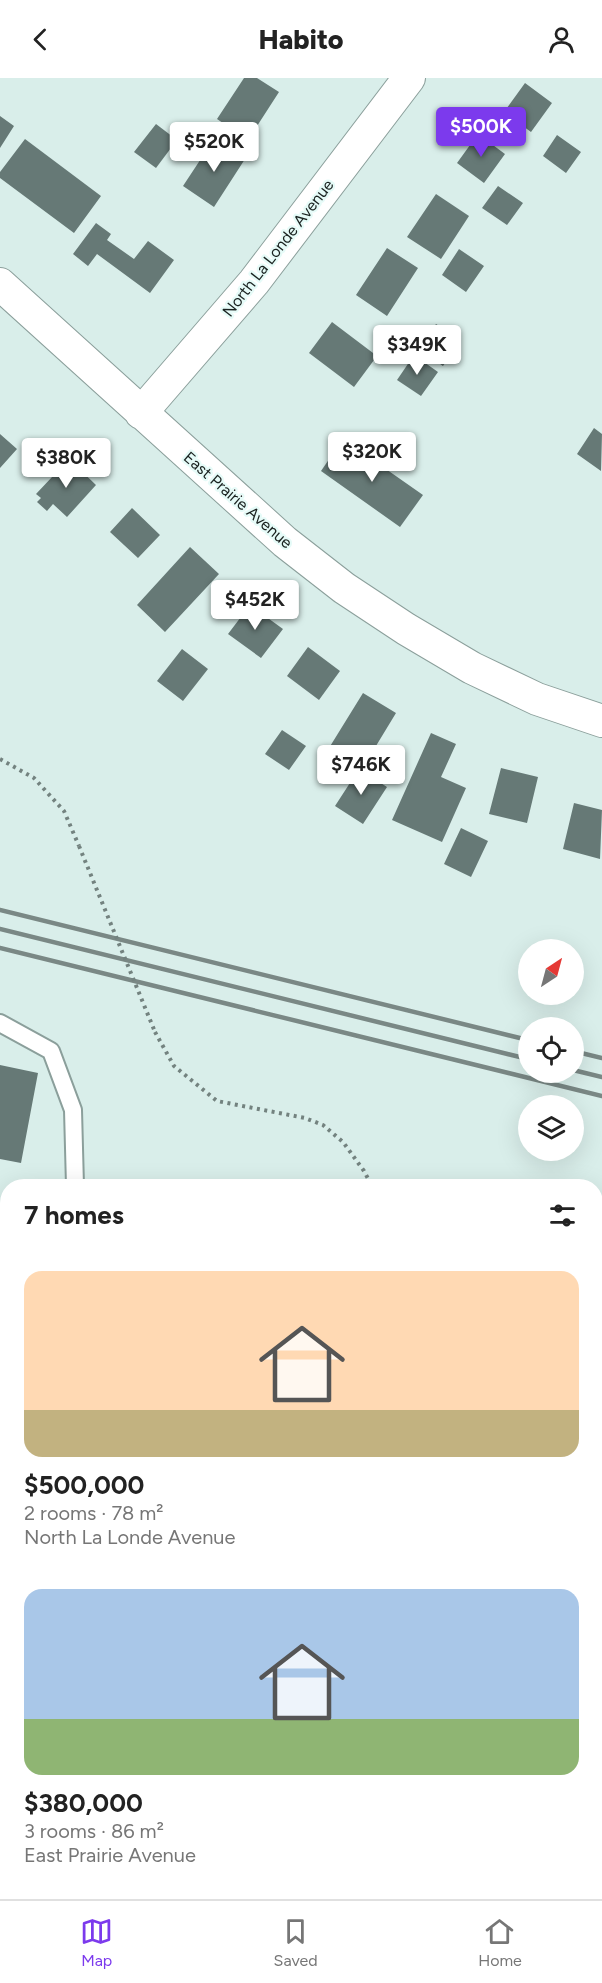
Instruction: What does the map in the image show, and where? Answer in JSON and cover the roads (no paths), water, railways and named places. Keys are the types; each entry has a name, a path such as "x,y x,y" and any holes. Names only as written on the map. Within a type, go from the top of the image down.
{"street":[{"name":"North La Londe Avenue","path":"141,413 254,282 409,78"},
{"name":"East Prairie Avenue","path":"0,284 285,542 344,588 406,629 472,668 537,699 602,721"}],"lane":[{"path":"0,1023 51,1051 74,1110 75,1179"}],"railway":[{"path":"0,910 518,1038"},
{"path":"0,929 518,1057"},
{"path":"0,948 602,1096"},
{"path":"584,1054 602,1058"},
{"path":"584,1073 602,1077"}]}
